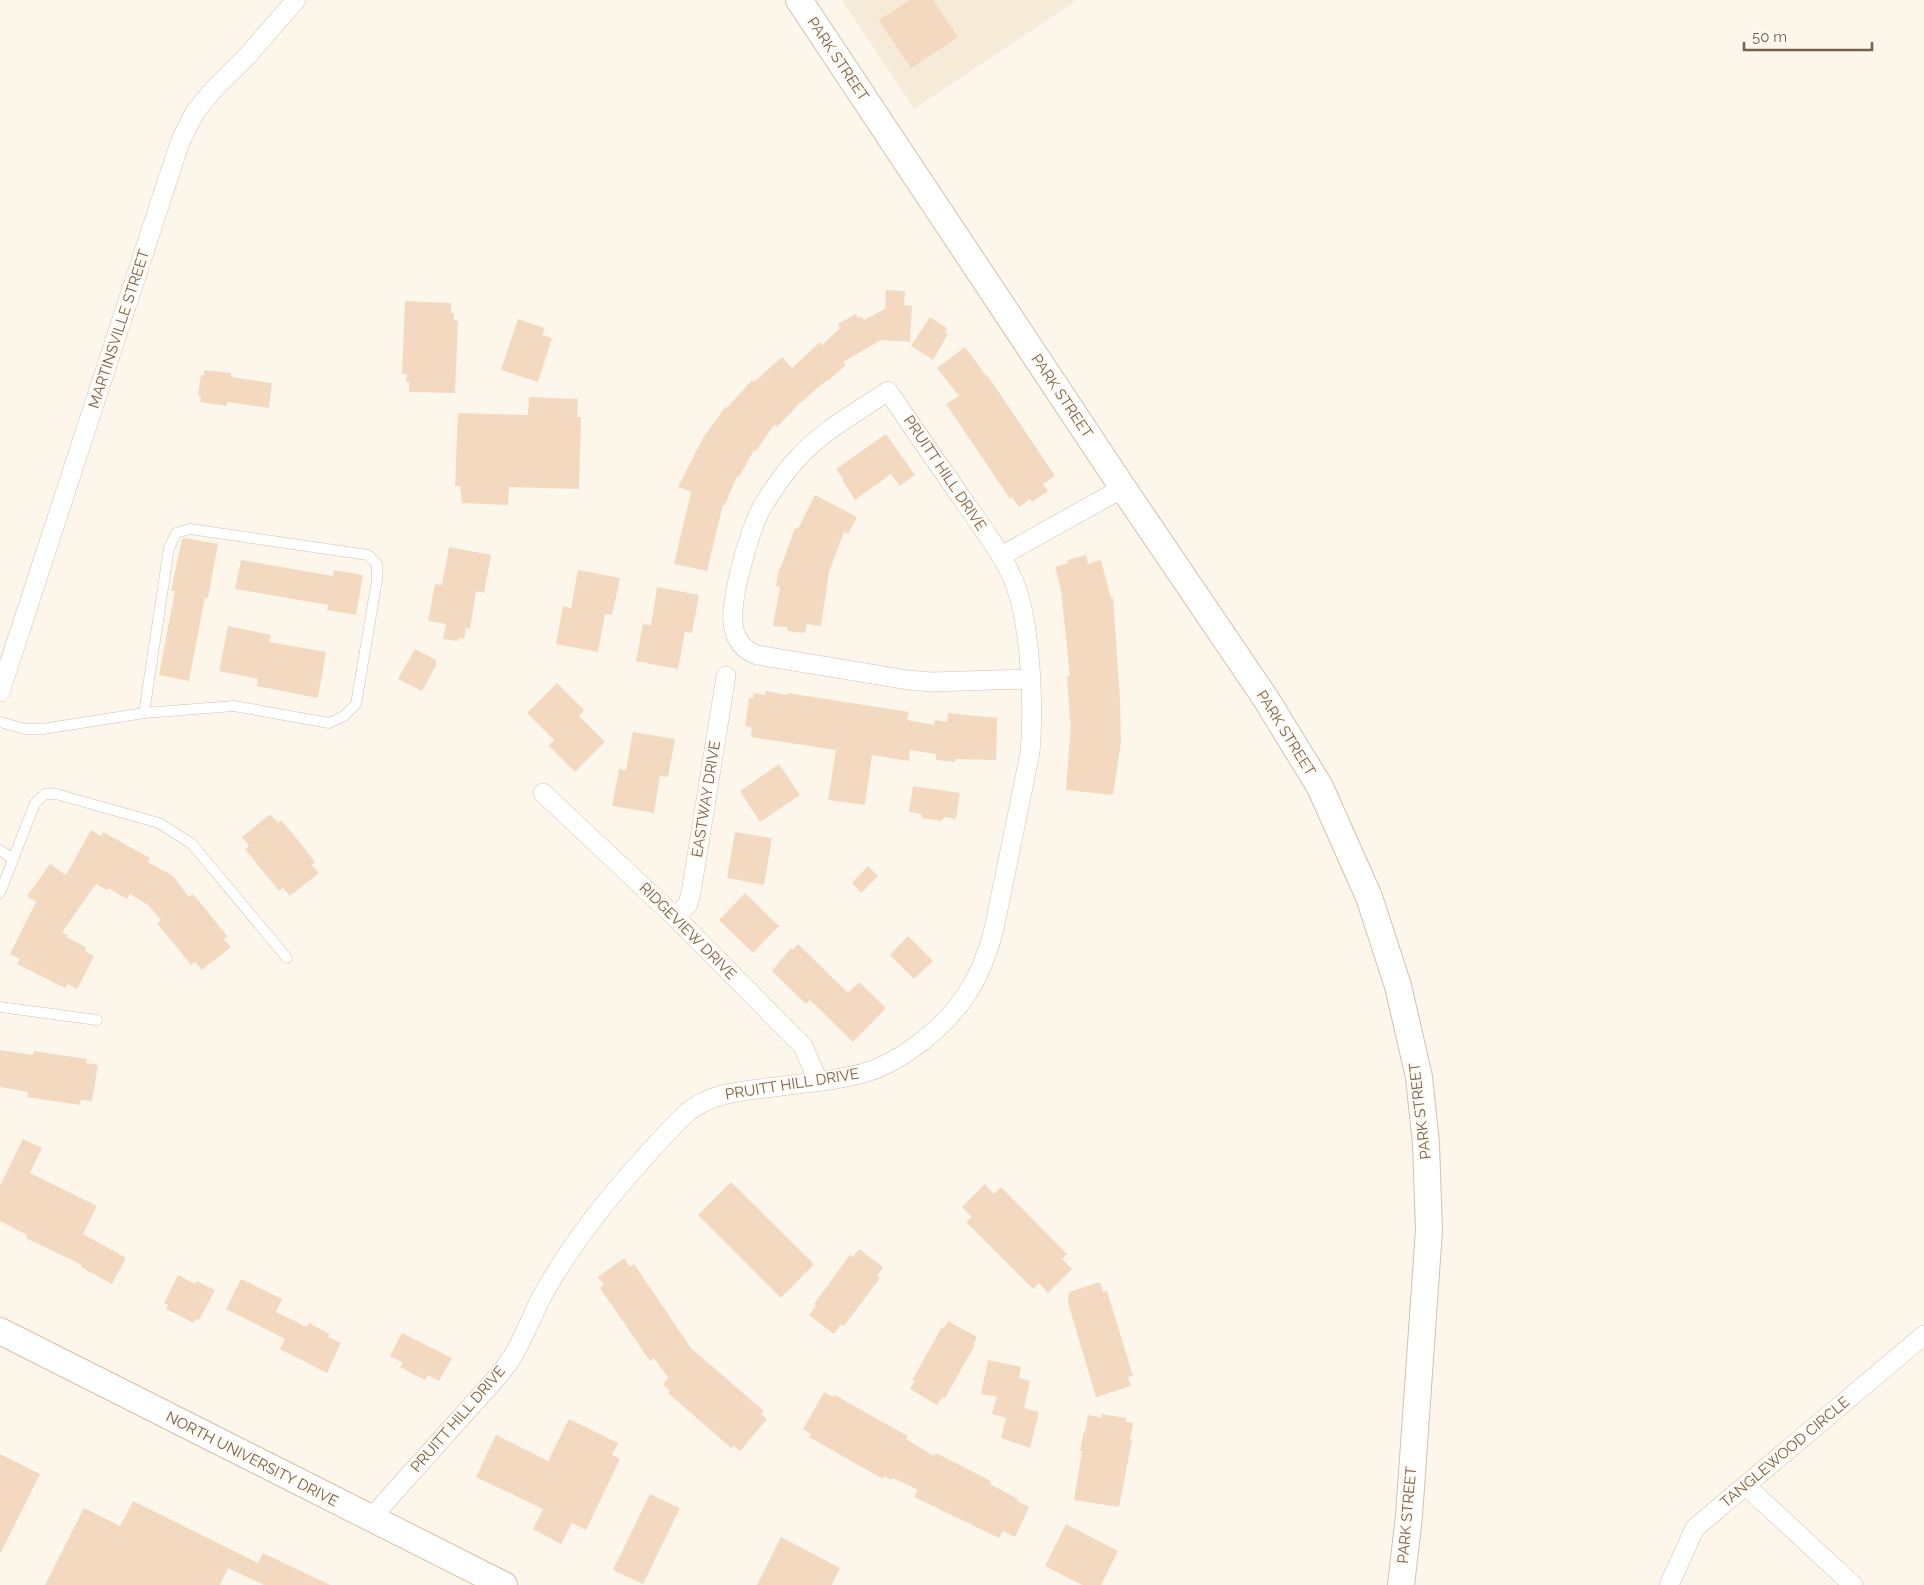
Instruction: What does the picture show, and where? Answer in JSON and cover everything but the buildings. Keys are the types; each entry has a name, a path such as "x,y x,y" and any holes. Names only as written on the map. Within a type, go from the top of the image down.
{"street":[{"name":"MARTINSVILLE STREET","path":"0,692 180,142 195,112 296,0"},
{"name":"PARK STREET","path":"799,0 1266,700 1320,788 1369,897 1398,986 1419,1077 1426,1144 1429,1230 1408,1516 1400,1585"},
{"name":"PRUITT HILL DRIVE","path":"370,1519 500,1374 515,1352 553,1278 586,1228 611,1195 689,1111 708,1099 728,1093 868,1072 895,1061 919,1044 954,1012 979,974 988,952 994,929 1026,778 1032,729 1030,679 1023,616 1017,592 1001,556 888,391 809,447 788,470 769,496 755,524 741,570 733,622 737,638 748,652 757,655 883,676 932,682 1030,679"},
{"path":"1001,556 1123,488"},
{"name":"EASTWAY DRIVE","path":"675,917 688,904 691,893 726,676"},
{"name":"RIDGEVIEW DRIVE","path":"543,793 675,917 803,1046 818,1081"},
{"name":"NORTH UNIVERSITY DRIVE","path":"0,1331 504,1585"},
{"name":"TANGLEWOOD CIRCLE","path":"1669,1585 1695,1528 1924,1335"},
{"path":"1746,1486 1853,1585"}],"lane":[{"path":"0,722 25,730 43,729 144,713 234,706 329,723 344,716 356,704 377,564 368,555 190,529 176,533 169,548 144,713"},
{"path":"0,893 35,803 45,794 56,794 159,823 192,844 287,958"},
{"path":"0,850 12,859"},
{"path":"0,1007 97,1020"}],"shaded area":[{"path":"842,0 1077,0 914,109"}]}
